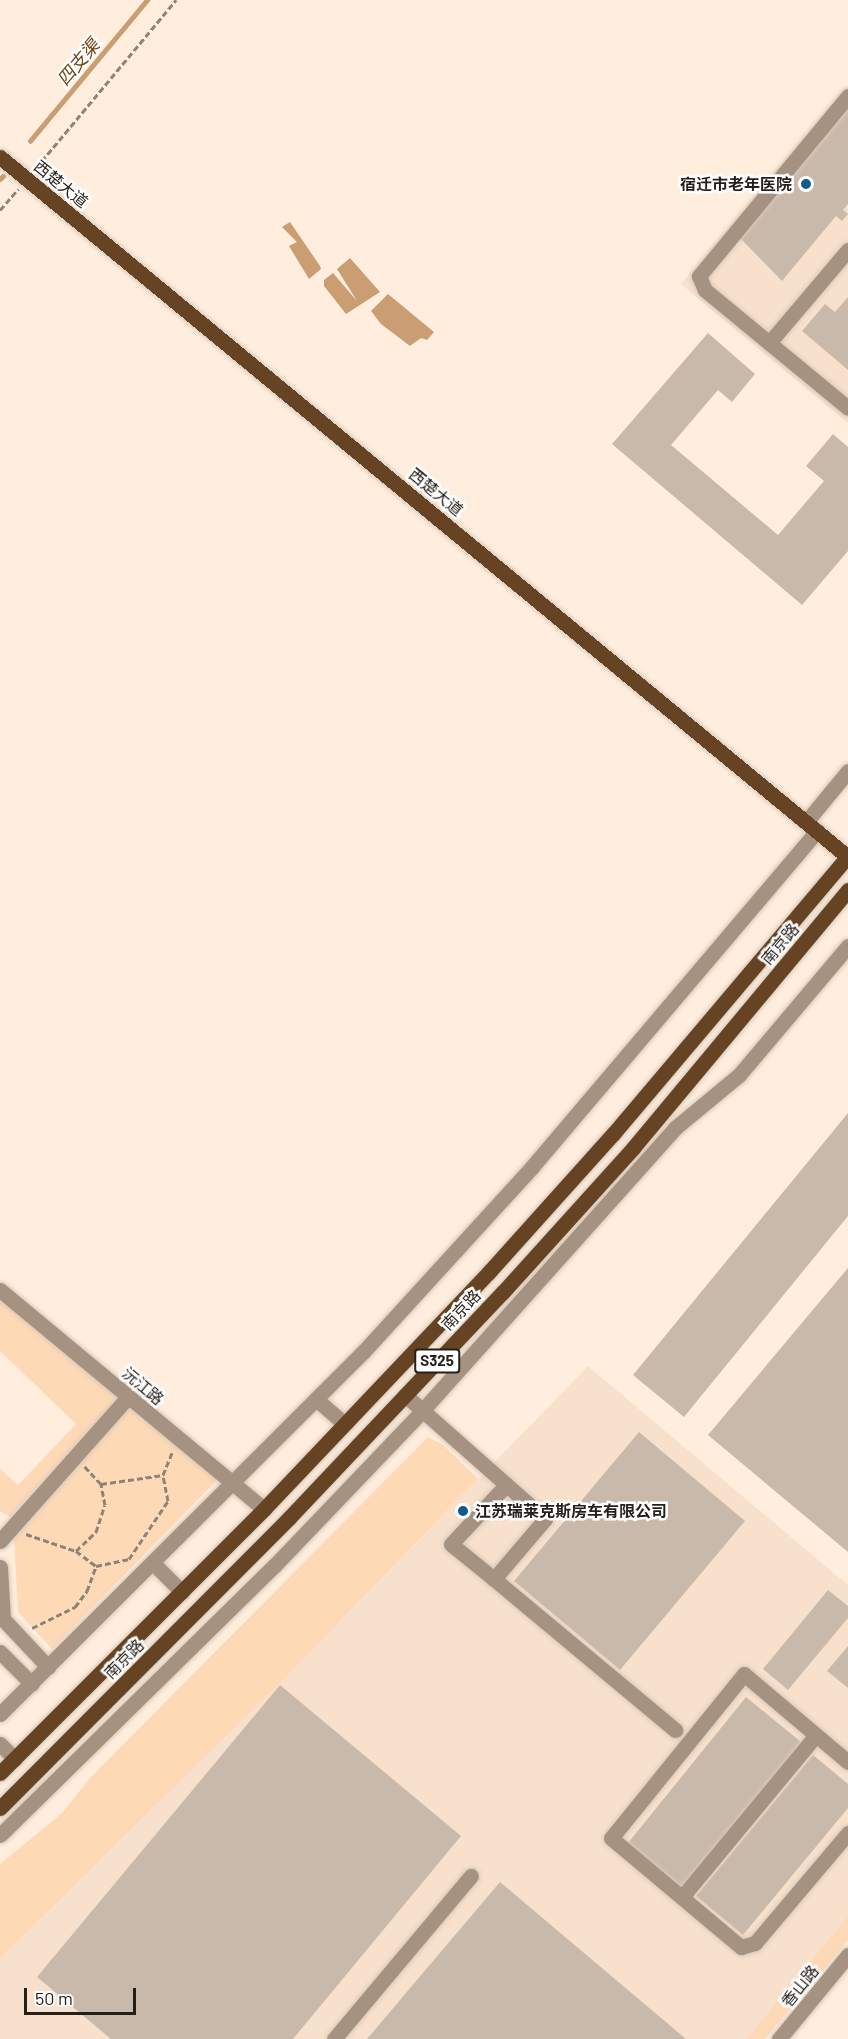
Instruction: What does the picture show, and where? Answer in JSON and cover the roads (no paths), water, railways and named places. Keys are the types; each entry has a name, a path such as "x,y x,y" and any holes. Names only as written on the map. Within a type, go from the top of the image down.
{"main road":[{"name":"西楚大道","path":"0,157 848,857"},
{"name":"南京路","path":"0,1773 182,1592 345,1424 613,1134 848,857"},
{"name":"南京路","path":"0,1808 405,1395 633,1148 848,890"}],"street":[{"path":"848,96 699,276 705,290 848,408"},
{"path":"769,343 848,250"},
{"path":"0,1714 234,1484 532,1167 811,827 848,771"},
{"path":"0,1835 275,1564 422,1411 675,1128 739,1075 848,946"},
{"name":"沅江路","path":"0,1290 264,1509"},
{"path":"405,1395 544,1519 494,1578"},
{"path":"0,1541 5,1523 75,1456 128,1396"},
{"path":"316,1399 345,1424"},
{"path":"506,1485 452,1544 675,1730"},
{"path":"153,1563 182,1592"},
{"path":"0,1567 3,1619 48,1667"},
{"path":"0,1652 32,1684"},
{"path":"848,1762 744,1674 611,1838 741,1947 749,1947 848,1833"},
{"path":"682,1897 816,1735"},
{"path":"0,1744 15,1759"},
{"path":"334,2039 471,1876"},
{"name":"香山路","path":"779,2039 848,1955"}],"waterway":[{"name":"四支渠","path":"30,141 147,0"},
{"name":"四支渠","path":"0,179 3,176"}],"place":[{"name":"宿迁市老年医院","path":"806,184"},
{"name":"江苏瑞莱克斯房车有限公司","path":"463,1511"}]}
